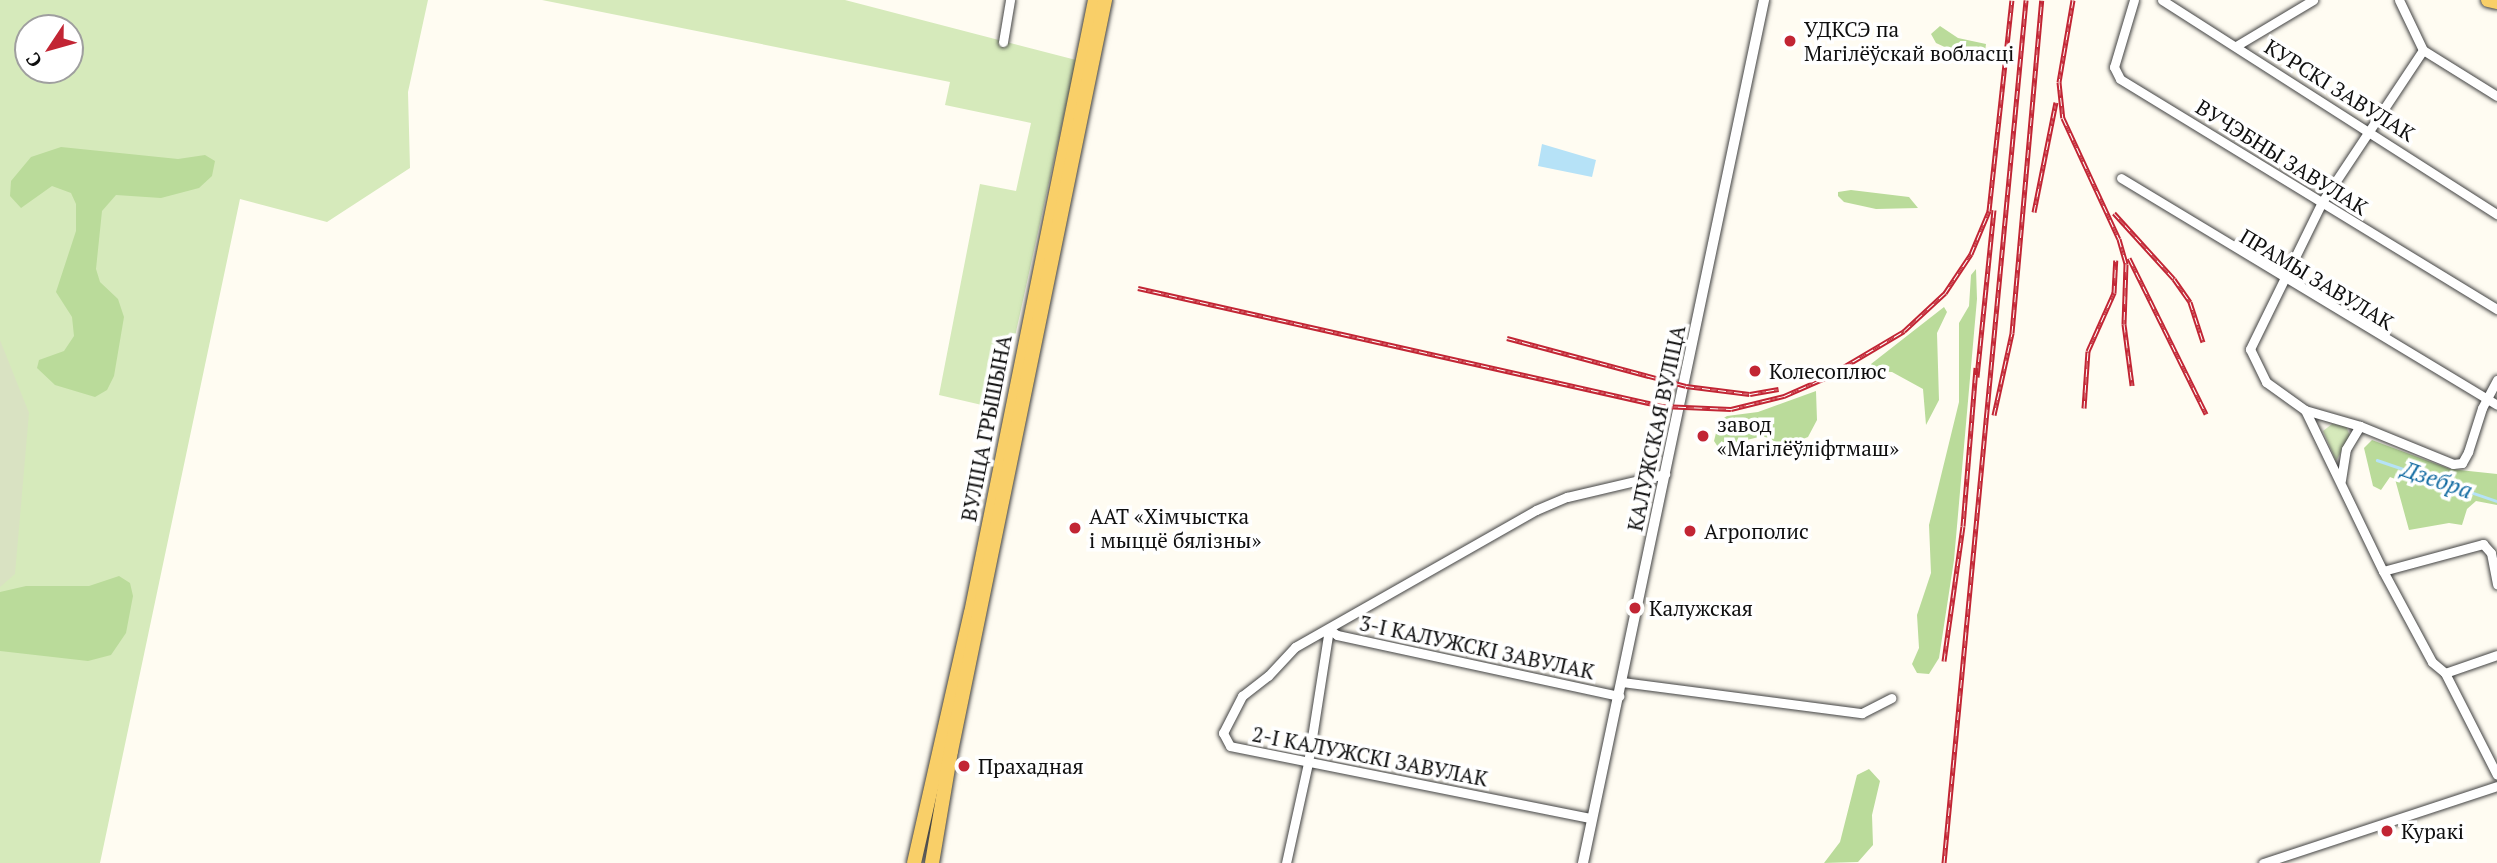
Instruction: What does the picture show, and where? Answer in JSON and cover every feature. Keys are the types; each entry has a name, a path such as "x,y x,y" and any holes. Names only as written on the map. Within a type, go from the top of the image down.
{"main road":[{"name":"ВУЛІЦА ГРЫШЫНА","path":"914,863 971,613 1095,0"},
{"name":"ВУЛІЦА ГРЫШЫНА","path":"932,863 951,751 1105,0"},
{"path":"2488,0 2497,2"}],"street":[{"path":"1003,43 1010,0"},
{"name":"КАЛУЖСКАЯ ВУЛІЦА","path":"1583,863 1590,818 1622,682 1764,0"},
{"name":"ВУЧЭБНЫ ЗАВУЛАК","path":"2134,0 2114,67 2120,79 2497,309"},
{"name":"КУРСКІ ЗАВУЛАК","path":"2162,0 2368,128 2497,214"},
{"path":"2236,46 2313,0"},
{"path":"2399,0 2423,50 2497,96"},
{"path":"2423,50 2368,128 2322,202 2251,339 2254,365 2266,382 2305,410 2360,426 2453,464 2462,463 2468,452 2486,401 2497,380"},
{"name":"ПРАМЫ ЗАВУЛАК","path":"2121,178 2281,279 2497,405"},
{"path":"2305,410 2383,571 2432,662 2445,673 2497,775"},
{"path":"2340,482 2346,449 2360,426"},
{"path":"1286,863 1308,763 1329,629 1536,510 1567,497 1665,474"},
{"path":"2383,571 2483,544 2491,553 2497,584"},
{"name":"2-І КАЛУЖСКІ ЗАВУЛАК","path":"1329,629 1294,647 1268,677 1242,696 1226,723 1223,739 1230,746 1590,818"},
{"name":"3-І КАЛУЖСКІ ЗАВУЛАК","path":"1329,629 1349,638 1619,696"},
{"path":"2445,673 2497,655"},
{"name":"3-І КАЛУЖСКІ ЗАВУЛАК","path":"1622,682 1862,713 1891,698"},
{"path":"2263,863 2497,786"}],"green space":[{"path":"0,0 428,0 408,92 410,168 327,222 240,199 100,863 0,863"},
{"path":"542,0 845,0 1076,60 999,409 939,395 980,184 1016,191 1031,123 945,105 950,82"},
{"path":"1940,26 1958,38 1986,44 1984,59 1964,56 1936,43 1931,34"},
{"path":"61,147 178,159 205,155 215,161 212,176 199,188 161,198 116,195 102,211 96,269 100,282 118,299 124,317 114,376 107,390 95,397 55,385 37,368 39,360 64,351 74,336 72,317 56,292 76,231 76,204 71,193 52,186 21,208 10,196 11,181 31,157"},
{"path":"1851,190 1909,197 1918,208 1876,209 1844,202 1838,196 1838,192"},
{"path":"1976,269 1977,299 1954,560 1939,658 1929,674 1917,673 1912,664 1919,648 1917,615 1931,573 1929,525 1959,402 1959,323 1969,306 1971,275"},
{"path":"1944,307 1947,312 1937,333 1939,400 1926,425 1923,389 1892,372 1871,371 1871,364"},
{"path":"0,340 29,413 15,574 0,587"},
{"path":"1816,391 1817,420 1808,437 1785,446 1763,436 1718,447 1714,441 1719,421 1727,416 1758,412"},
{"path":"2332,424 2346,426 2350,436 2336,461 2323,431"},
{"path":"2372,440 2450,469 2497,474 2497,505 2476,501 2467,509 2462,525 2449,523 2409,530 2395,479 2390,477 2381,490 2373,486 2364,448"},
{"path":"119,576 130,583 133,596 126,633 111,655 88,661 0,651 0,592 26,586 89,586"},
{"path":"1869,769 1880,781 1872,815 1873,845 1858,862 1824,863 1840,842 1857,775"}],"water":[{"path":"1542,144 1596,160 1592,177 1538,166"}],"waterway":[{"name":"Дзебра","path":"2377,460 2497,501"}],"railway":[{"path":"1138,288 1662,406 1731,409 1784,396 1825,378 1904,331 1945,293 1971,254 1989,211 2012,0"},
{"path":"1944,863 2026,0"},
{"path":"1994,415 2012,333 2042,0"},
{"path":"2073,0 2059,82 2063,118 2119,239 2126,264 2124,324 2132,385"},
{"path":"2034,212 2056,102"},
{"path":"1977,377 1994,210"},
{"path":"2114,213 2174,279 2190,302 2203,342"},
{"path":"2129,258 2206,414"},
{"path":"2084,408 2088,351 2114,293 2116,260"},
{"path":"1507,338 1686,386 1750,394 1779,389"},
{"path":"1944,661 1963,526 1976,368"}],"place":[{"name":"УДКСЭ па Магілёўскай вобласці","path":"1790,41"},
{"name":"Колесоплюс","path":"1755,371"},
{"name":"завод «Магілёўліфтмаш»","path":"1703,436"},
{"name":"ААТ «Хімчыстка і мыццё бялізны»","path":"1075,528"},
{"name":"Агрополис","path":"1690,531"},
{"name":"Калужская","path":"1635,608"},
{"name":"Прахадная","path":"964,766"},
{"name":"Куракі","path":"2387,831"}]}
